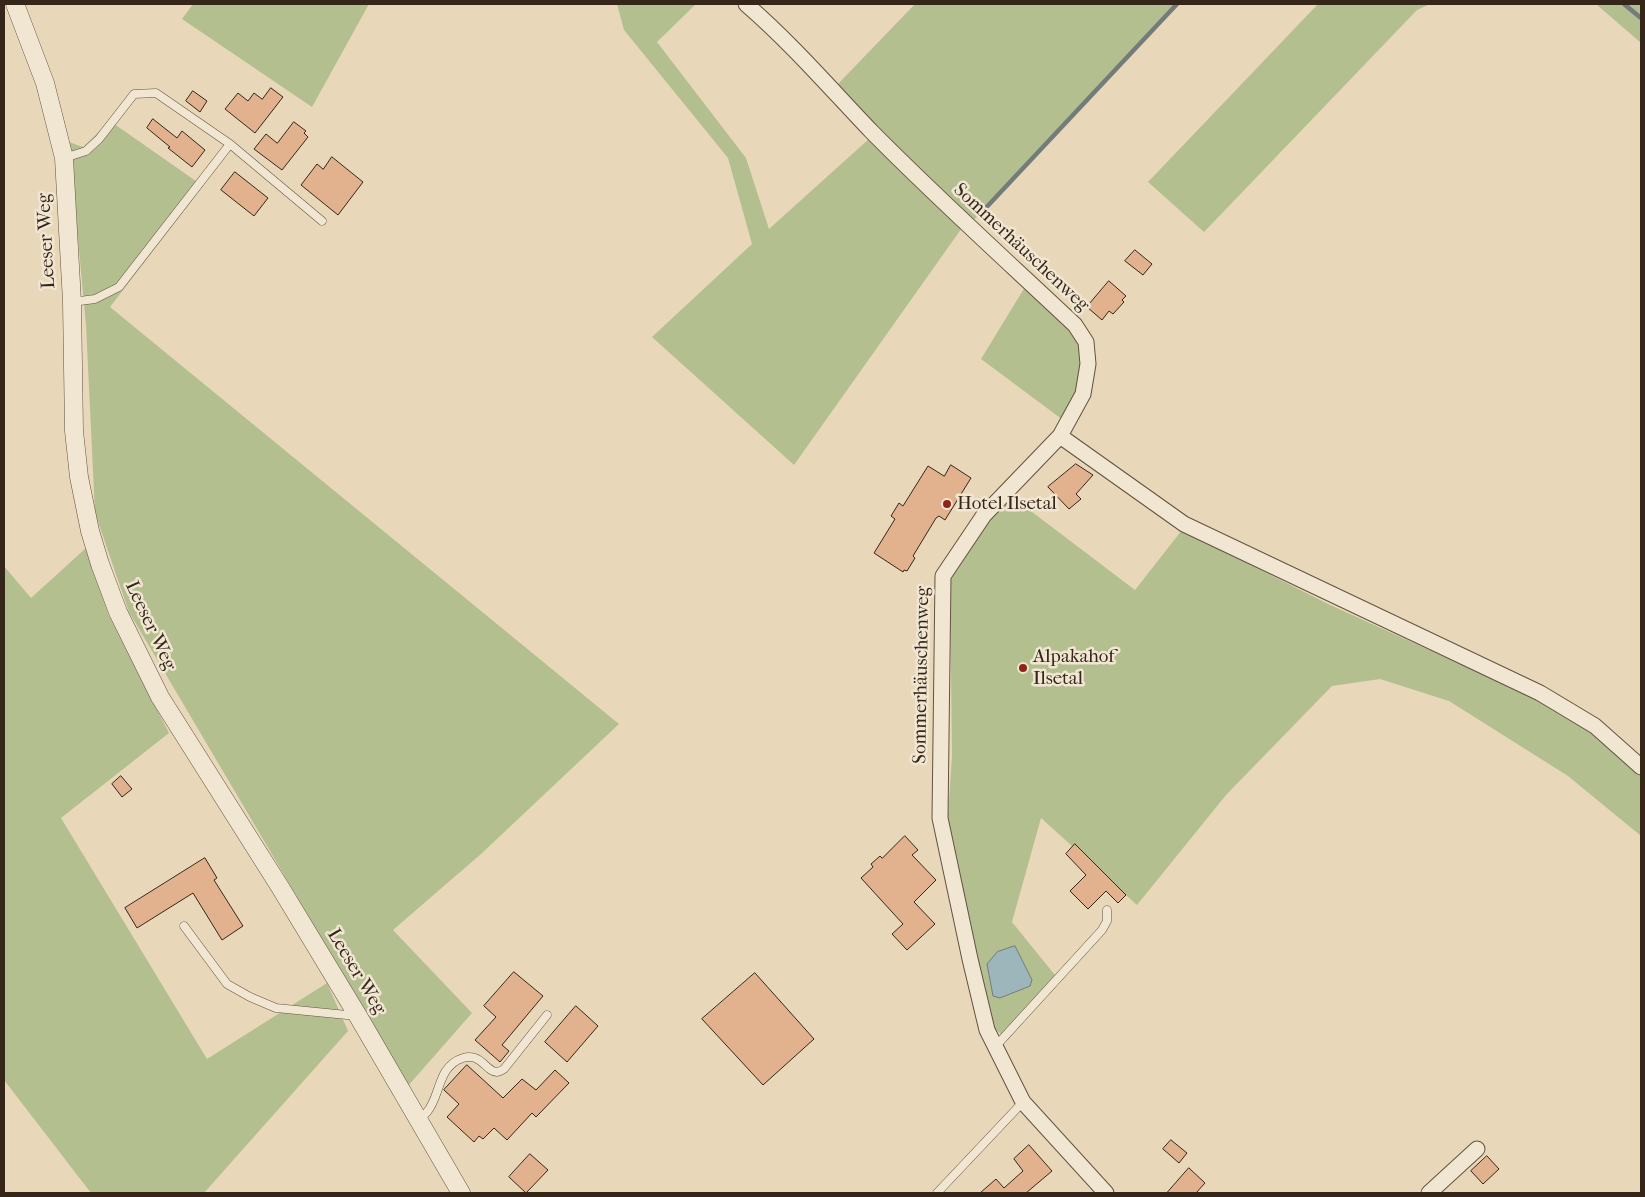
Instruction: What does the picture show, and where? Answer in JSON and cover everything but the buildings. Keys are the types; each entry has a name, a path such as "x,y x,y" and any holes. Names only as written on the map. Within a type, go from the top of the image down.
{"street":[{"name":"Leeser Weg","path":"15,4 45,83 64,158 72,302 74,431 79,477 90,531 118,612 160,696 280,887 461,1193"},
{"name":"Sommerhäuschenweg","path":"746,4 775,29 871,131 933,192 1075,325 1086,342 1088,364 1083,394 1060,436 984,515 943,576 940,818 987,1030 1024,1102 1106,1193"},
{"path":"1060,436 1184,524 1540,693 1595,726 1641,767"},
{"path":"1429,1193 1476,1149"}],"lane":[{"path":"64,158 86,151 100,139 134,94 156,92 230,144 322,221"},
{"path":"72,302 95,299 119,287 230,144"},
{"path":"996,1047 1102,930 1107,921 1107,910"},
{"path":"184,926 227,984 250,997 276,1008 358,1016"},
{"path":"418,1119 427,1113 439,1084 453,1063 462,1058 471,1057 481,1060 491,1070 497,1072 504,1069 547,1015"},
{"path":"937,1193 1024,1102"}],"green space":[{"path":"193,4 369,4 312,107 182,19"},
{"path":"617,4 696,4 657,42 746,158 769,229 870,138 964,225 794,465 652,337 752,244 728,158 624,30"},
{"path":"915,4 1179,4 971,223 837,85"},
{"path":"1318,4 1430,4 1417,10 1204,232 1148,182"},
{"path":"1596,4 1641,4 1641,43"},
{"path":"110,121 203,186 110,307 619,724 481,854 393,930 472,1013 407,1087 129,612 95,513 86,325 69,142 83,147"},
{"path":"1025,287 1073,329 1081,347 1082,365 1078,390 1063,420 981,359"},
{"path":"1011,496 1135,590 1182,530 1328,604 1537,699 1591,731 1641,775 1641,836 1568,776 1449,701 1380,679 1332,686 1226,795 1137,905 1041,818 1012,922 1059,980 1008,1040 990,1025 971,940 948,816 952,756 950,579 969,546"},
{"path":"86,548 109,616 169,733 61,818 207,1059 327,983 348,1031 204,1193 91,1193 4,1080 4,566 31,598"}],"water":[{"path":"1015,946 1032,980 1030,986 1000,998 993,996 987,964 997,952"}],"waterway":[{"path":"982,212 1177,4"},
{"path":"1624,4 1641,18"}],"place":[{"name":"Hotel Ilsetal","path":"947,504"},
{"name":"Alpakahof Ilsetal","path":"1023,668"}]}
